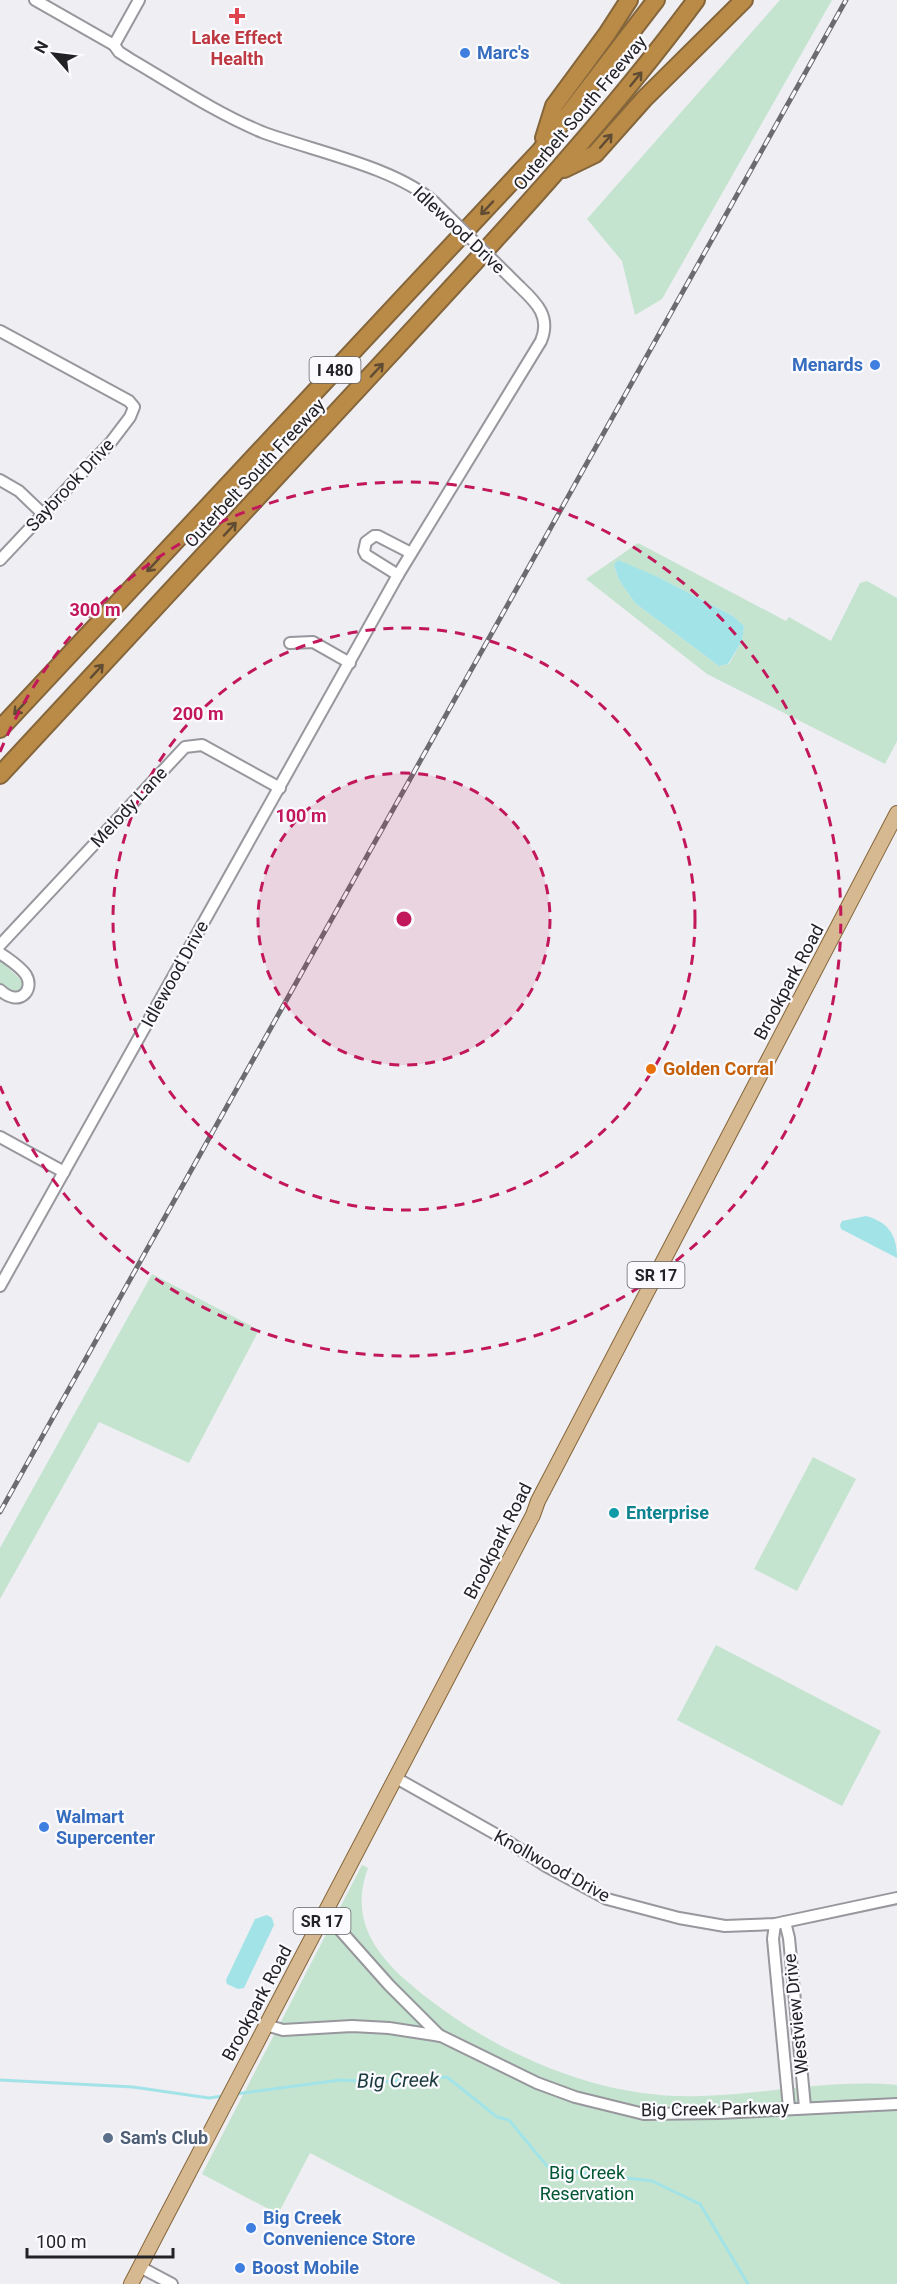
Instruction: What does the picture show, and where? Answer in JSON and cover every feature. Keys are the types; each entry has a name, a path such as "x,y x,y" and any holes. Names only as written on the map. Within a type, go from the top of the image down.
{"highway":[{"path":"540,151 554,106 629,0"},
{"name":"Outerbelt South Freeway","path":"0,729 540,151 656,0"},
{"name":"Outerbelt South Freeway","path":"0,775 263,494 558,172 652,59 696,0"},
{"path":"558,172 595,154 645,99 744,0"}],"main road":[{"name":"Brookpark Road","path":"131,2284 897,813"}],"street":[{"name":"Idlewood Drive","path":"0,1285 398,575 544,333 546,323 541,309 421,190 386,174 244,124 130,59 119,52 114,45 35,0"},
{"path":"114,45 139,0"},
{"name":"Saybrook Drive","path":"0,332 129,401 134,407 130,417 111,442 0,560"},
{"path":"0,480 19,491 43,514"},
{"path":"398,575 366,555 364,551 366,542 378,536 411,553"},
{"path":"290,643 313,642 350,663"},
{"name":"Melody Lane","path":"0,945 186,747 202,745 280,788"},
{"path":"0,953 27,976 29,985 25,993 18,998 12,999 0,990"},
{"path":"0,1137 64,1172"},
{"name":"Knollwood Drive","path":"396,1778 607,1899 700,1922 725,1926 780,1923 897,1898"},
{"name":"Big Creek Parkway","path":"325,1914 389,1985 441,2036 484,2059 575,2097 644,2114 719,2113 897,2104"},
{"name":"Westview Drive","path":"780,1923 789,1938 805,2107"},
{"name":"Westview Drive","path":"780,1923 773,1939 789,2108"},
{"path":"777,1985 793,1983"},
{"name":"Big Creek Parkway","path":"266,2025 283,2030 352,2026 389,2028 441,2036"},
{"path":"783,2042 799,2040"},
{"path":"140,2267 172,2284"}],"green space":[{"path":"780,0 832,0 662,299 635,315 622,261 587,219"},
{"path":"638,543 786,621 789,617 831,641 860,583 867,581 897,598 897,741 885,764 707,674 586,579","holes":["614,565 658,577 733,616 744,626 742,641 729,664 719,666 635,603 619,580"]},
{"path":"0,960 22,981 23,988 17,995 0,986"},
{"path":"152,1274 259,1330 189,1463 99,1422 0,1599 0,1548"},
{"path":"813,1457 856,1479 797,1591 754,1569"},
{"path":"716,1645 881,1731 842,1806 677,1720"},
{"name":"Big Creek Reservation","path":"362,1865 368,1868 363,1885 363,1917 375,1945 384,1958 409,1983 473,2030 508,2050 545,2066 584,2080 623,2090 662,2095 726,2095 824,2085 897,2085 897,2284 562,2284 310,2153 278,2214 202,2174"}],"water":[{"path":"618,560 658,577 733,616 744,626 742,641 728,664 719,666 635,603 619,580 614,565"},
{"path":"866,1216 880,1222 890,1231 897,1250 897,1258 841,1229 842,1221"},
{"path":"267,1915 272,1918 274,1925 244,1988 238,1989 227,1984 226,1980 255,1919"}],"waterway":[{"name":"Big Creek","path":"236,2094 340,2080 380,2082 447,2077 497,2117 509,2120 547,2166 573,2172 652,2181 700,2204 748,2284"},
{"name":"Big Creek","path":"0,2080 133,2087 209,2098 223,2096"}],"railway":[{"path":"0,1512 846,0"}],"place":[{"name":"Lake Effect Health","path":"237,16"},
{"name":"Marc's","path":"465,53"},
{"name":"Menards","path":"875,365"},
{"name":"Golden Corral","path":"651,1069"},
{"name":"Enterprise","path":"614,1513"},
{"name":"Walmart Supercenter","path":"44,1827"},
{"name":"Sam's Club","path":"108,2138"},
{"name":"Big Creek Convenience Store","path":"251,2228"},
{"name":"Boost Mobile","path":"240,2268"}]}
